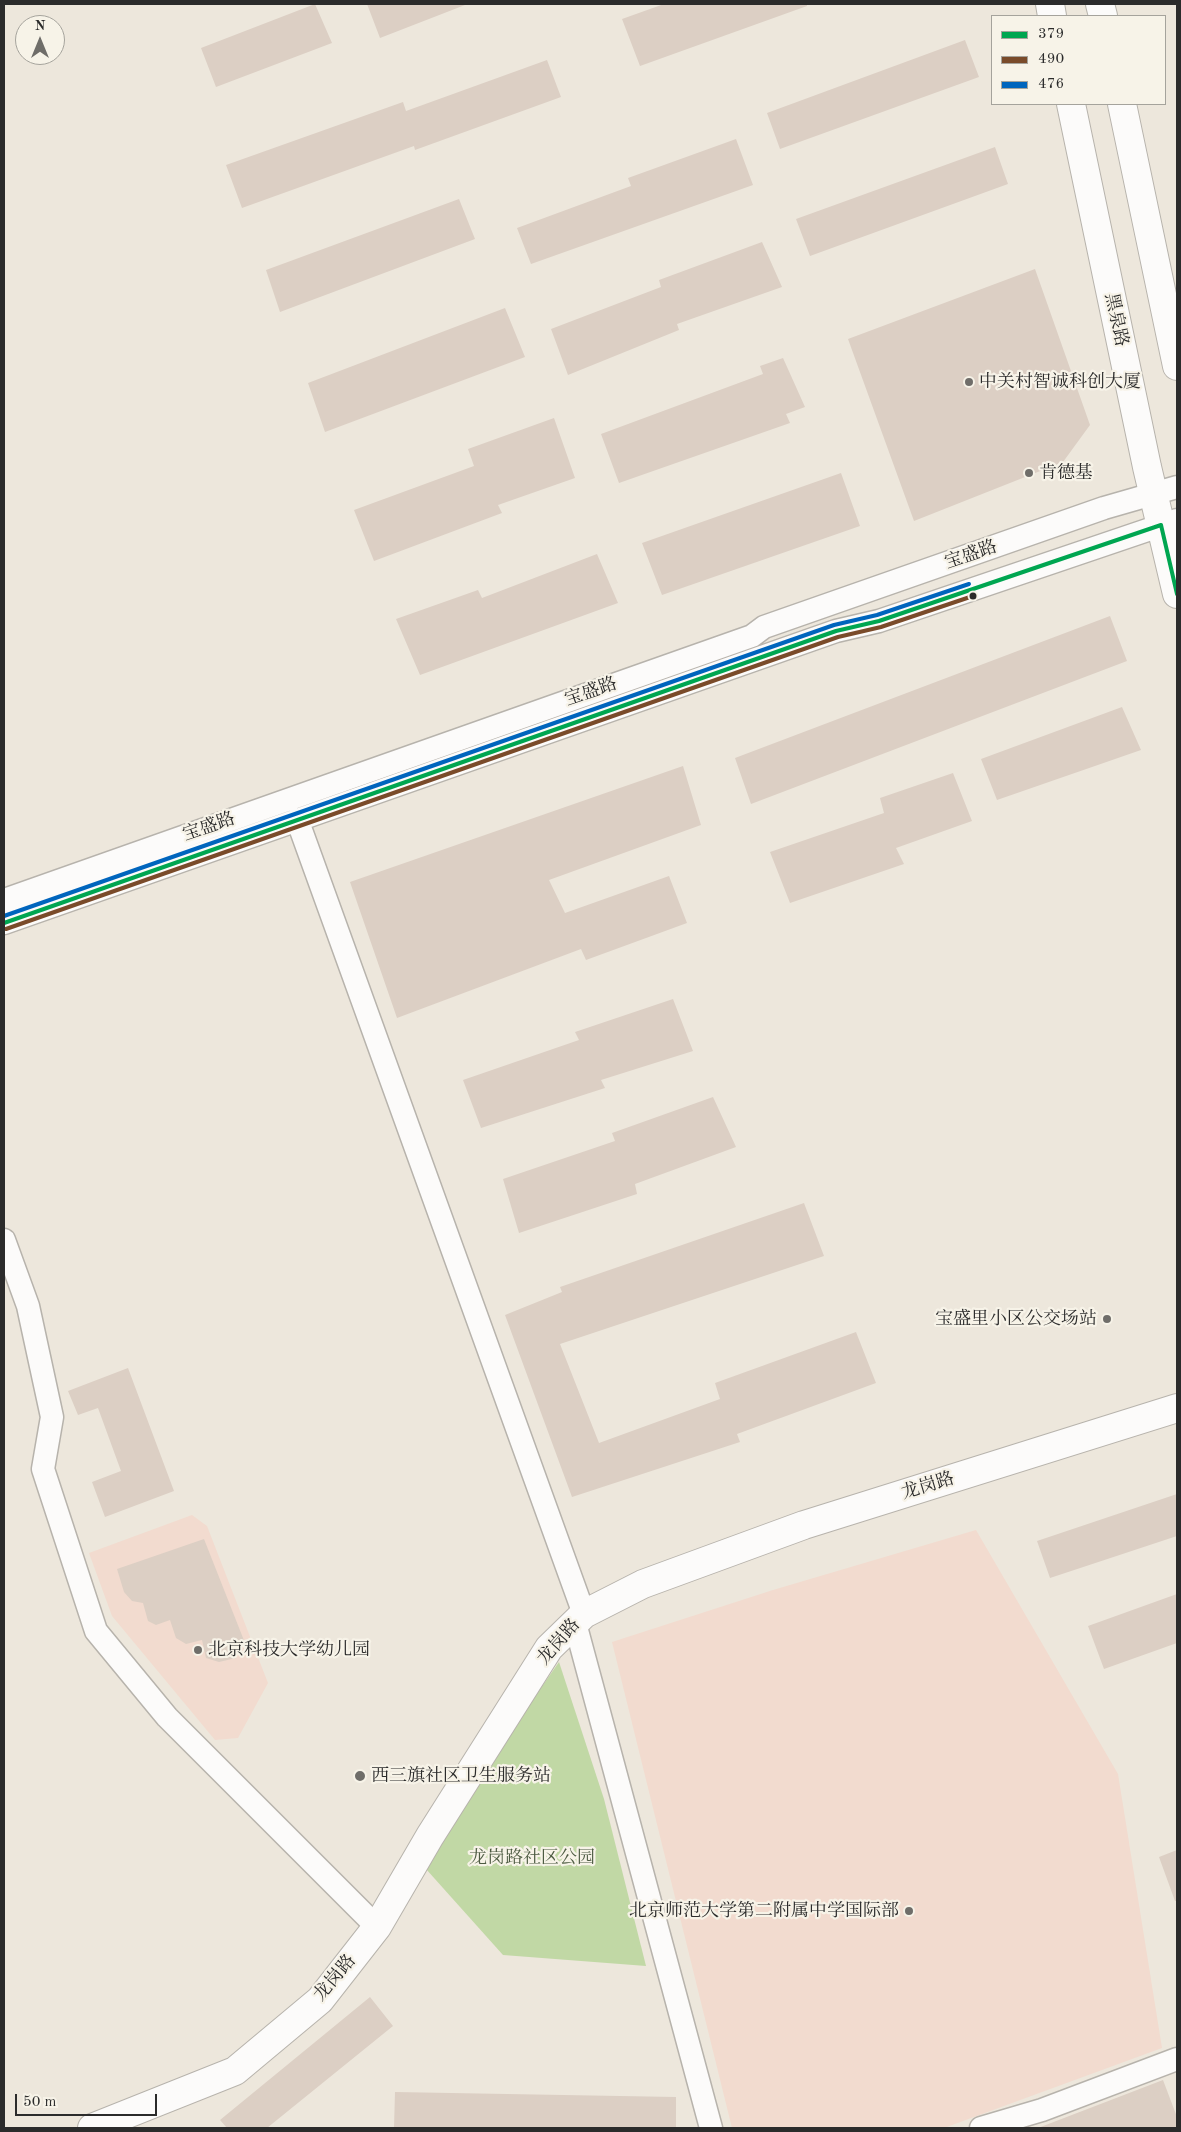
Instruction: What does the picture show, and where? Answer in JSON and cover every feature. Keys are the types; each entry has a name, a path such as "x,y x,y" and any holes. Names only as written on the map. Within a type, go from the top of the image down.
{"main road":[{"name":"黑泉路","path":"1071,105 1166,491 1177,594"},
{"path":"1122,105 1177,366"},
{"name":"龙岗路","path":"92,2128 236,2071 320,2000 377,1927 430,1836 549,1648 580,1618 643,1584 804,1525 1177,1408"}],"street":[{"name":"宝盛路","path":"4,900 752,636 764,627 1104,508 1166,491"},
{"name":"宝盛路","path":"4,923 836,631 879,621 1169,522"},
{"path":"297,819 580,1618 711,2128"},
{"path":"4,1240 28,1306 52,1418 43,1469 96,1631 167,1717 377,1927"},
{"path":"981,2128 1042,2110 1177,2059"}],"shaded area":[{"name":"北京科技大学幼儿园","path":"192,1515 207,1526 268,1683 238,1738 215,1740 112,1616 89,1553"},
{"name":"北京师范大学第二附属中学国际部","path":"976,1530 1118,1774 1162,2048 944,2128 732,2128 612,1642 773,1590"}],"green space":[{"name":"龙岗路社区公园","path":"559,1662 604,1799 646,1966 503,1955 426,1869 489,1762"}],"building":[{"path":"315,4 332,43 216,87 201,48"},
{"path":"367,4 465,4 465,5 380,38"},
{"path":"664,4 807,4 807,6 640,66 622,19"},
{"path":"965,40 979,77 780,149 767,113"},
{"path":"547,60 561,97 415,150 414,146 242,208 226,165 403,102 406,111"},
{"path":"736,139 753,185 531,264 517,228 631,186 628,178"},
{"path":"995,147 1008,184 810,256 796,219"},
{"path":"459,199 475,239 280,312 266,270"},
{"path":"762,242 782,287 677,324 679,330 568,375 551,329 661,287 659,280"},
{"name":"中关村智诚科创大厦","path":"1035,269 1090,425 1063,462 914,521 848,339"},
{"path":"505,308 525,357 325,432 308,383"},
{"path":"783,358 805,407 786,414 790,423 619,483 601,434 763,374 760,366"},
{"path":"554,418 575,478 498,505 502,513 374,561 354,510 474,466 468,449"},
{"path":"841,473 860,526 662,595 642,543"},
{"path":"597,554 618,603 420,675 396,619 478,590 482,598"},
{"path":"1110,616 1127,661 751,804 735,758"},
{"path":"1122,707 1141,750 997,800 981,759"},
{"path":"683,766 701,825 549,880 565,913 669,876 687,923 586,960 581,949 397,1018 350,882"},
{"path":"953,773 972,821 896,848 904,864 790,903 770,852 884,813 880,798"},
{"path":"673,999 693,1051 601,1080 605,1088 481,1128 463,1080 579,1040 575,1032"},
{"path":"713,1097 736,1147 635,1184 637,1194 519,1233 503,1179 615,1141 612,1133"},
{"path":"804,1203 824,1256 560,1344 599,1443 720,1399 715,1383 856,1332 876,1383 737,1434 740,1442 572,1497 505,1315 562,1292 560,1287"},
{"path":"128,1368 174,1491 105,1517 92,1482 121,1471 98,1408 78,1415 68,1391"},
{"path":"1177,1494 1177,1536 1050,1578 1037,1541"},
{"path":"204,1539 245,1643 233,1648 236,1658 219,1662 206,1658 202,1640 186,1644 176,1638 170,1620 156,1625 148,1621 143,1603 132,1601 124,1592 117,1569"},
{"path":"1177,1594 1177,1643 1104,1669 1088,1626"},
{"path":"1177,1850 1177,1901 1175,1901 1159,1857"},
{"path":"370,1997 393,2026 267,2128 227,2128 220,2120"},
{"path":"1163,2080 1177,2117 1177,2128 1038,2128"},
{"path":"395,2092 676,2097 676,2128 394,2128"}],"transit line":[{"name":"379","path":"4,923 836,631 879,621 1161,525 1177,594"},
{"name":"476","path":"4,916 834,625 877,615 969,584"},
{"name":"490","path":"6,929 838,637 881,627 973,596"}],"place":[{"name":"中关村智诚科创大厦","path":"969,382"},
{"name":"肯德基","path":"1029,473"},
{"name":"宝盛里小区公交场站","path":"1107,1319"},
{"name":"北京科技大学幼儿园","path":"198,1650"},
{"name":"西三旗社区卫生服务站","path":"360,1776"},
{"name":"北京师范大学第二附属中学国际部","path":"909,1911"}]}
